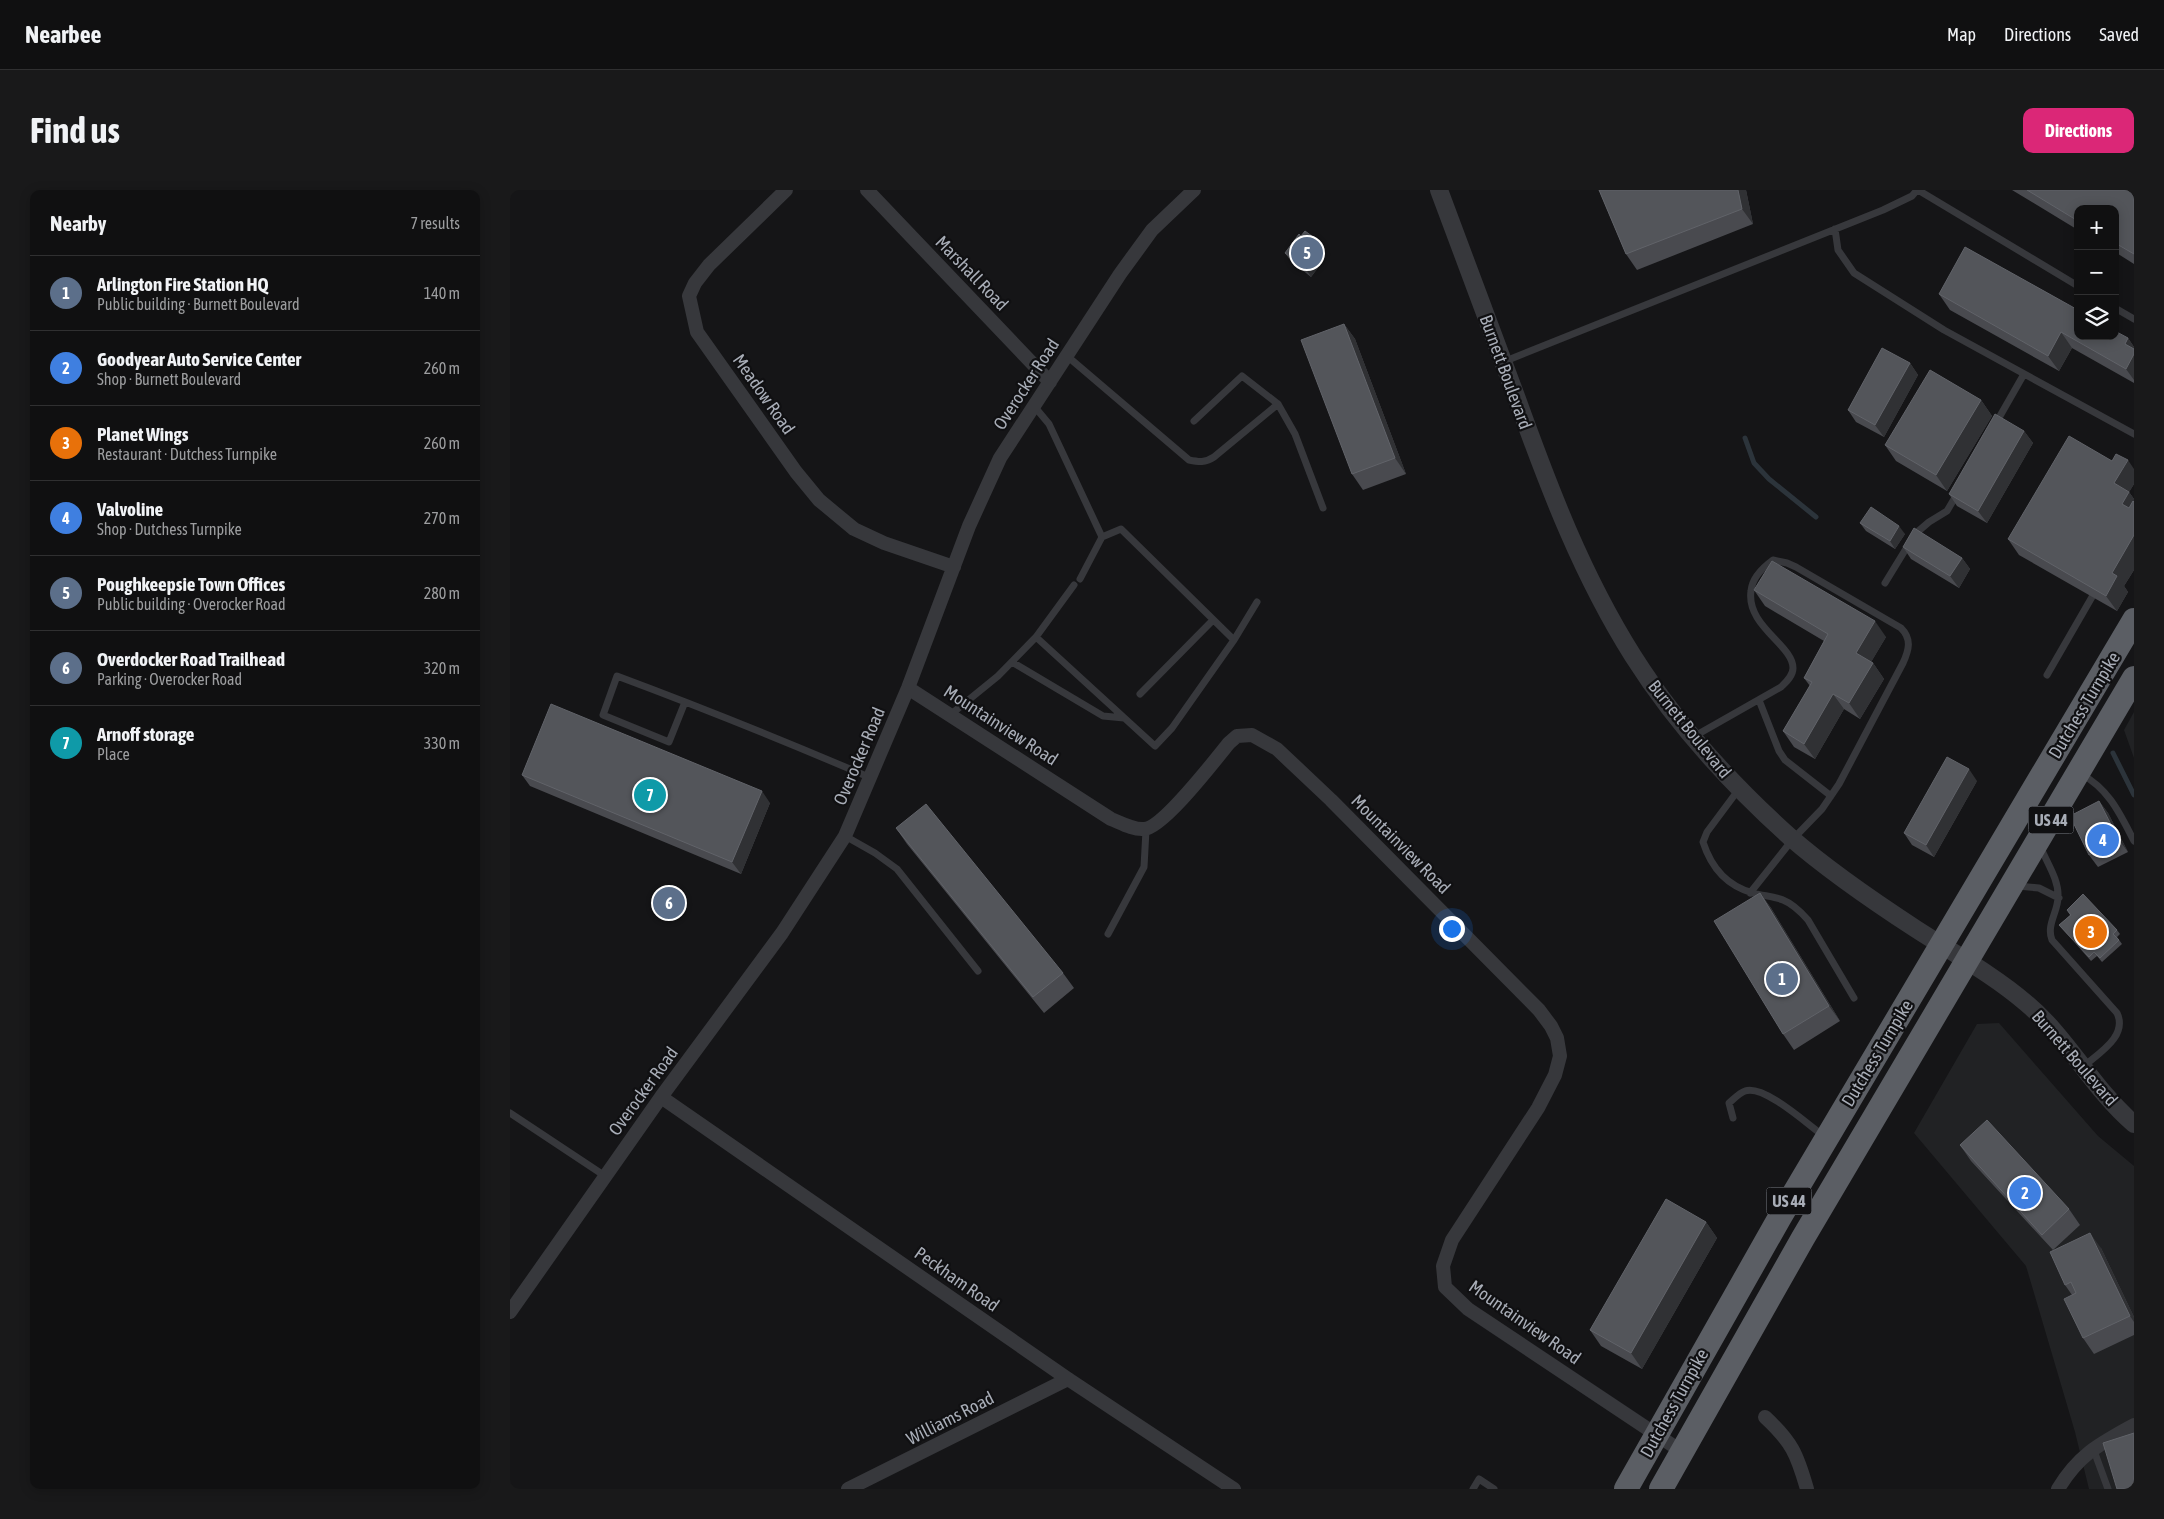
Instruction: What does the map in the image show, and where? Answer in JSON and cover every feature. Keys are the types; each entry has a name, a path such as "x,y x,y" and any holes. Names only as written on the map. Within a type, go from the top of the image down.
{"highway":[{"name":"Dutchess Turnpike","path":"1626,1489 1826,1138 2134,620"},
{"name":"Dutchess Turnpike","path":"1665,1482 1803,1238 1968,962 2134,678"}],"street":[{"name":"Meadow Road","path":"786,190 708,265 694,283 689,296 697,332 796,472 819,500 854,529 884,543 954,567"},
{"name":"Marshall Road","path":"867,190 1050,382"},
{"name":"Overocker Road","path":"510,1312 661,1097 782,933 845,836 908,688 969,526 1000,458 1120,274 1152,230 1194,190"},
{"name":"Burnett Boulevard","path":"1439,190 1554,499 1589,579 1633,656 1692,737 1739,788 1793,839 1843,878 1993,977 2028,1004 2057,1033 2108,1099 2134,1124"},
{"name":"Mountainview Road","path":"908,688 1111,819 1135,828 1146,830 1165,818 1237,736 1252,735 1277,749 1324,794 1539,1010 1557,1038 1560,1056 1555,1075 1538,1108 1452,1240 1444,1266 1445,1287 1468,1309 1682,1451"},
{"name":"Peckham Road","path":"661,1097 1068,1379 1234,1489"},
{"name":"Williams Road","path":"848,1489 1068,1379"},
{"path":"1765,1417 1792,1446 1806,1489"},
{"path":"2058,1489 2069,1471 2093,1448 2134,1425"}],"lane":[{"path":"1503,362 1883,210 1912,196 1918,190 2074,284"},
{"path":"1835,229 1838,250 1854,273 1944,330 2134,434"},
{"path":"2119,310 2134,319"},
{"path":"1067,356 1188,460 1199,462 1207,461 1214,457 1278,404"},
{"path":"1990,434 2024,374"},
{"path":"1194,421 1242,376 1278,404 1295,434 1324,508"},
{"path":"1034,406 1050,424 1102,537"},
{"path":"1885,583 1915,534 1929,522 1947,511 1961,486"},
{"path":"1080,579 1102,537 1121,529 1234,640"},
{"path":"1692,737 1781,687 1791,676 1793,670 1790,658 1752,609 1750,597 1753,582 1773,560 1796,567 1905,632 1909,644 1903,663 1831,796 1822,809 1793,839 1750,893"},
{"path":"950,715 998,676 1036,637 1074,585"},
{"path":"2047,675 2092,597"},
{"path":"1036,637 1155,746 1172,728 1234,640 1257,602"},
{"path":"1140,694 1213,620"},
{"path":"1012,662 1103,716 1124,718"},
{"path":"685,702 668,742 603,715 617,676 685,702 745,725 871,778"},
{"path":"1759,700 1779,751 1785,760 1831,796"},
{"path":"2079,773 2096,783 2109,796 2134,841"},
{"path":"1739,788 1707,832 1703,842 1712,862 1720,874 1733,885 1750,893 1783,900 1801,912 1808,920 1854,998"},
{"path":"1108,934 1144,867 1146,830"},
{"path":"845,836 875,853 897,870 978,971"},
{"path":"2038,841 2055,881 2058,898 2050,927 2052,940 2120,1018 2120,1030 2115,1037 2084,1067"},
{"path":"2012,886 2039,888 2058,898"},
{"path":"1733,1118 1729,1103 1746,1090 1758,1091 1776,1100 1826,1138"},
{"path":"510,1113 605,1176"},
{"path":"2093,1448 2108,1489"},
{"path":"1473,1489 1479,1479 1494,1489"}],"shaded area":[{"path":"2134,712 2134,758 2124,730"},
{"path":"1999,1023 2098,1136 2134,1166 2134,1489 2089,1489 2075,1432 2026,1266 1914,1133 1977,1024"}],"building":[{"path":"1599,190 1738,190 1742,209 1626,254"},
{"path":"2027,190 2134,190 2134,254 2119,245 2119,205 2074,205 2074,219"},
{"path":"1305,231 1316,239 1307,251 1315,257 1306,269 1285,253 1299,234 1301,236"},
{"path":"1965,247 2074,308 2074,339 2061,332 2048,356 1939,294"},
{"path":"1344,324 1395,458 1352,474 1301,340"},
{"path":"2119,333 2128,338 2125,344 2134,349 2134,354 2126,369 2075,340 2119,340"},
{"path":"1882,348 1910,363 1875,425 1848,410"},
{"path":"1930,370 1981,400 1936,475 1885,445"},
{"path":"1995,414 2024,431 1978,511 1949,494"},
{"path":"2069,436 2112,461 2116,454 2128,460 2114,483 2129,492 2122,504 2129,508 2134,502 2134,535 2112,573 2117,576 2106,596 2008,539"},
{"path":"1871,507 1899,526 1890,541 1860,523"},
{"path":"1914,528 1962,558 1950,576 1903,547"},
{"path":"1772,561 1875,621 1856,653 1873,663 1849,703 1833,694 1804,744 1783,731 1812,682 1804,678 1828,634 1754,590"},
{"path":"551,704 762,791 732,862 522,775"},
{"path":"1947,757 1969,769 1926,845 1904,833"},
{"path":"2099,801 2119,840 2089,855 2070,816"},
{"path":"926,804 1063,973 1033,997 896,828"},
{"path":"1760,893 1829,1006 1783,1034 1714,921"},
{"path":"2083,894 2117,930 2113,934 2119,940 2100,958 2094,952 2089,957 2059,925 2071,915 2067,910"},
{"path":"1987,1120 2069,1209 2042,1235 1960,1145"},
{"path":"1666,1199 1706,1222 1631,1353 1590,1330"},
{"path":"2090,1233 2130,1316 2083,1338 2064,1299 2076,1293 2071,1282 2065,1285 2050,1252"},
{"path":"2134,1433 2134,1489 2117,1489 2103,1443"}],"waterway":[{"path":"1745,438 1754,463 1769,479 1816,517"},
{"path":"2113,753 2134,795"}],"place":[{"name":"Poughkeepsie Town Offices","path":"1307,253"},
{"name":"Arnoff storage","path":"650,795"},
{"name":"Valvoline","path":"2103,840"},
{"name":"Overdocker Road Trailhead","path":"669,903"},
{"name":"Planet Wings","path":"2091,932"},
{"name":"Arlington Fire Station HQ","path":"1782,979"},
{"name":"Goodyear Auto Service Center","path":"2025,1193"}]}
